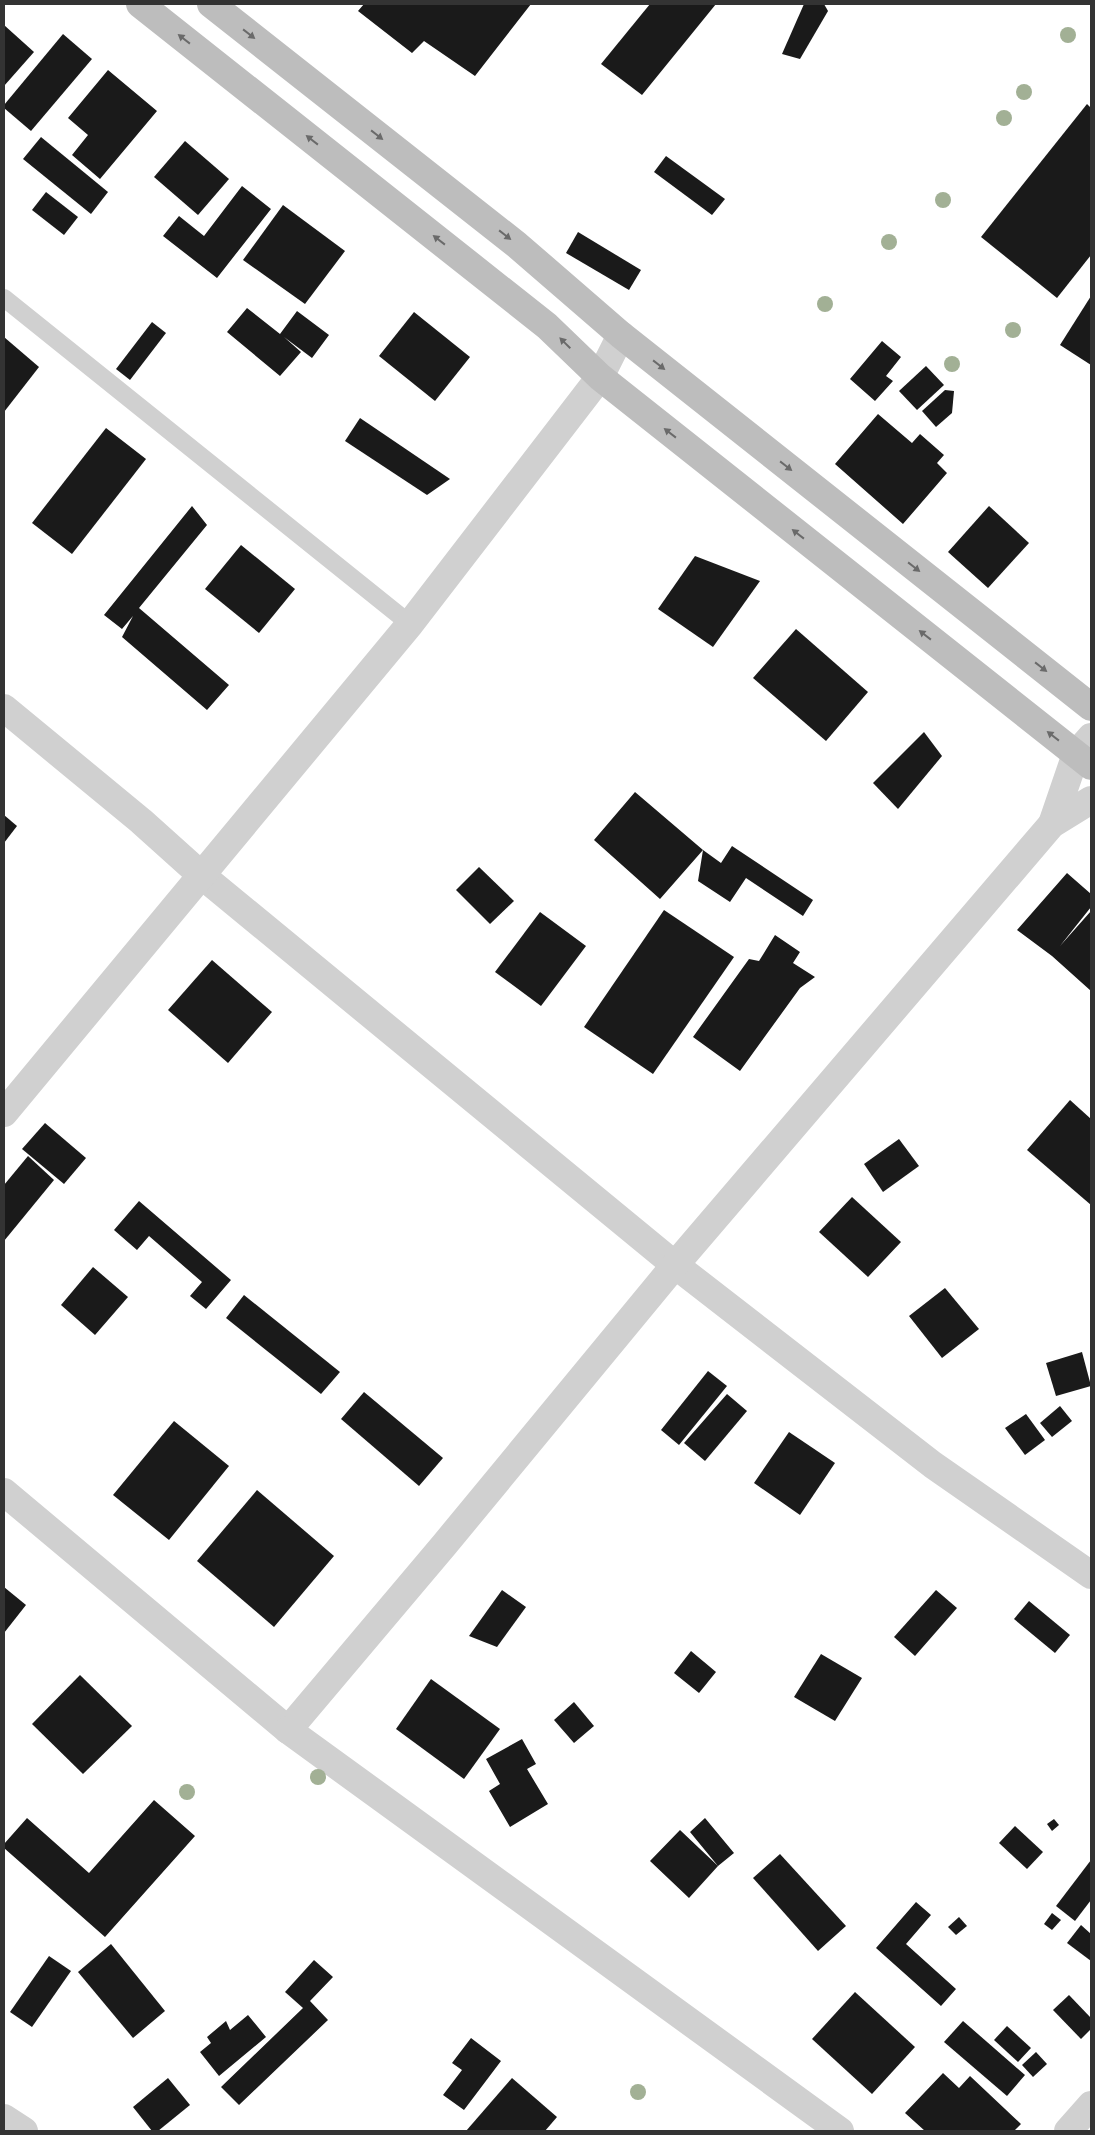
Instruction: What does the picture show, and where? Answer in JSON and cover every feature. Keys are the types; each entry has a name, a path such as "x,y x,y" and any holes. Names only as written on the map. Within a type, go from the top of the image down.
{"street":[{"path":"140,4 548,326 600,378 1086,752 1052,824 675,1265 452,1536 288,1730"},
{"path":"211,4 517,245 620,335 1091,707"},
{"path":"4,1113 200,874 410,624 600,378 620,335"},
{"path":"4,708 141,821 200,874 675,1265 933,1466 1091,1575"},
{"path":"1052,824 1091,800"},
{"path":"4,1492 288,1730 840,2131"},
{"path":"1068,2131 1091,2105"},
{"path":"4,2118 24,2131"}],"lane":[{"path":"4,298 410,624"}],"building":[{"path":"364,4 531,4 475,76 424,41 412,53 358,11"},
{"path":"650,4 716,4 642,95 601,64"},
{"path":"804,4 824,4 828,11 800,59 782,54"},
{"path":"4,25 34,52 4,86"},
{"path":"63,34 92,59 31,131 4,108 4,105"},
{"path":"108,70 157,111 100,179 72,155 88,135 68,118"},
{"path":"1087,104 1091,108 1091,255 1057,298 981,237"},
{"path":"41,137 108,192 91,214 23,159"},
{"path":"185,141 229,179 198,215 154,177"},
{"path":"666,156 725,199 712,215 654,172"},
{"path":"242,186 271,209 217,278 163,236 179,216 204,236"},
{"path":"46,192 78,217 64,235 32,210"},
{"path":"283,205 345,251 305,304 243,260"},
{"path":"578,232 641,270 629,290 566,253"},
{"path":"1091,296 1091,365 1060,345"},
{"path":"247,308 280,334 297,311 329,335 312,358 284,337 301,352 280,376 227,332"},
{"path":"414,312 470,357 435,401 379,356"},
{"path":"152,322 166,333 130,380 116,369"},
{"path":"4,337 39,367 4,412"},
{"path":"882,341 901,357 886,376 893,381 875,401 850,379"},
{"path":"926,366 944,385 917,410 899,391"},
{"path":"945,390 954,391 952,413 936,427 922,411"},
{"path":"878,414 912,443 920,434 944,455 937,463 947,473 903,524 835,464"},
{"path":"360,418 450,479 427,495 345,441"},
{"path":"106,428 146,459 72,554 32,523"},
{"path":"192,506 207,525 139,608 229,685 207,710 122,637 133,616 122,629 104,615"},
{"path":"989,506 1029,543 988,588 948,552"},
{"path":"241,545 295,589 259,633 205,589"},
{"path":"695,556 760,581 713,647 658,609"},
{"path":"796,629 868,692 826,741 753,678"},
{"path":"924,732 942,756 898,809 873,783"},
{"path":"635,792 703,850 660,899 594,840"},
{"path":"4,815 17,826 4,843"},
{"path":"732,846 813,900 803,916 746,878 730,902 698,881 703,850 721,863"},
{"path":"479,867 514,901 490,924 456,890"},
{"path":"1067,873 1091,894 1091,907 1060,946 1091,911 1091,991 1052,956 1017,930"},
{"path":"664,910 734,957 653,1074 584,1027"},
{"path":"540,912 586,946 541,1006 495,972"},
{"path":"775,935 800,952 793,963 815,977 800,988 740,1071 693,1037 749,959 759,961"},
{"path":"212,960 272,1012 228,1063 168,1010"},
{"path":"1070,1100 1091,1119 1091,1205 1027,1150"},
{"path":"45,1123 86,1158 64,1184 22,1149"},
{"path":"899,1139 919,1166 883,1192 864,1164"},
{"path":"28,1156 54,1180 4,1241 4,1185"},
{"path":"852,1197 901,1242 868,1277 819,1232"},
{"path":"139,1201 231,1280 206,1309 190,1296 202,1282 149,1236 137,1250 114,1230"},
{"path":"93,1267 128,1297 95,1335 61,1305"},
{"path":"945,1288 979,1329 942,1358 909,1316"},
{"path":"244,1295 340,1372 321,1394 226,1318"},
{"path":"1082,1352 1091,1386 1056,1396 1046,1363"},
{"path":"708,1371 727,1386 679,1445 661,1430"},
{"path":"364,1392 443,1458 419,1486 341,1419"},
{"path":"727,1394 747,1411 705,1461 684,1443"},
{"path":"1060,1406 1072,1421 1052,1437 1040,1423"},
{"path":"1026,1414 1045,1440 1025,1455 1005,1428"},
{"path":"174,1421 229,1466 169,1540 113,1495"},
{"path":"789,1432 835,1463 800,1515 754,1483"},
{"path":"257,1490 334,1556 274,1627 197,1561"},
{"path":"4,1587 26,1605 4,1633"},
{"path":"502,1590 526,1607 497,1647 469,1636"},
{"path":"936,1590 957,1608 915,1656 894,1637"},
{"path":"1029,1601 1070,1635 1055,1653 1014,1619"},
{"path":"691,1651 716,1672 699,1693 674,1673"},
{"path":"821,1654 862,1678 835,1721 794,1697"},
{"path":"80,1675 132,1726 83,1774 32,1724"},
{"path":"431,1679 500,1729 464,1779 396,1729"},
{"path":"574,1702 594,1726 574,1743 554,1720"},
{"path":"522,1739 536,1764 527,1769 548,1804 510,1827 489,1791 500,1784 486,1759"},
{"path":"154,1800 195,1836 105,1937 4,1848 4,1844 27,1818 89,1873"},
{"path":"705,1818 734,1853 718,1866 690,1832"},
{"path":"1054,1819 1059,1825 1052,1831 1047,1824"},
{"path":"1015,1826 1043,1852 1027,1869 999,1843"},
{"path":"680,1830 718,1866 689,1898 650,1861"},
{"path":"780,1854 846,1926 818,1951 753,1878"},
{"path":"1091,1860 1091,1900 1075,1921 1056,1906"},
{"path":"916,1902 931,1915 906,1944 956,1989 941,2006 876,1948"},
{"path":"1052,1913 1061,1920 1052,1930 1044,1924"},
{"path":"959,1917 967,1926 956,1935 948,1927"},
{"path":"1081,1925 1091,1934 1091,1961 1067,1943"},
{"path":"111,1944 165,2011 133,2038 78,1972"},
{"path":"49,1956 71,1971 32,2027 10,2012"},
{"path":"314,1960 333,1977 310,2001 328,2020 239,2105 221,2087 303,2008 285,1992"},
{"path":"855,1992 915,2047 872,2094 812,2039"},
{"path":"1069,1995 1091,2018 1091,2029 1081,2039 1053,2010"},
{"path":"248,2015 266,2037 219,2076 200,2052 211,2043 207,2037 226,2021 230,2030"},
{"path":"963,2021 1025,2075 1007,2096 944,2042"},
{"path":"1007,2026 1031,2048 1018,2062 994,2040"},
{"path":"471,2038 501,2061 464,2110 443,2095 462,2070 452,2063"},
{"path":"1036,2052 1047,2064 1033,2077 1022,2065"},
{"path":"943,2073 959,2088 970,2076 1021,2124 1014,2131 925,2131 905,2113"},
{"path":"168,2078 190,2105 158,2131 152,2131 133,2107"},
{"path":"512,2078 557,2117 545,2131 466,2131"}]}
